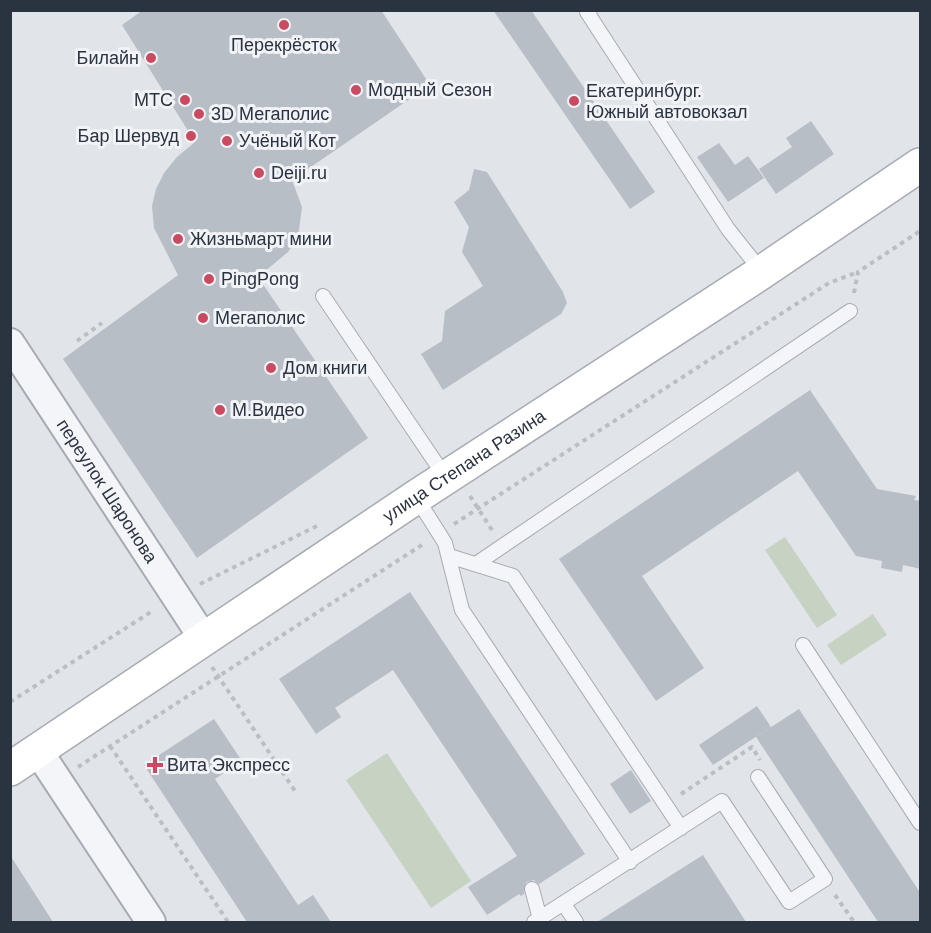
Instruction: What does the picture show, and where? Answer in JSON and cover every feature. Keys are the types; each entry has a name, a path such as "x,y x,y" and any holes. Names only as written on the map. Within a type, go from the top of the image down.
{"street":[{"name":"улица Степана Разина","path":"10,769 205,648 416,497 762,272 921,165"},
{"name":"переулок Шаронова","path":"10,343 205,648"},
{"path":"38,751 151,922"}],"lane":[{"path":"590,10 587,12 728,229 762,272"},
{"path":"323,296 446,478"},
{"path":"476,564 850,311"},
{"path":"416,497 440,534 449,556 462,610 630,861"},
{"path":"449,556 513,576 681,828"},
{"path":"803,645 921,823"},
{"path":"532,889 537,921 722,801 789,902 825,879 758,777"},
{"path":"563,903 576,922"}],"path":[{"path":"73,770 829,283 858,272 921,231"},
{"path":"850,311 858,272"},
{"path":"77,340 102,323"},
{"path":"205,648 218,676 295,791"},
{"path":"110,746 228,922"},
{"path":"665,804 752,747"},
{"path":"825,879 854,922"}],"green space":[{"path":"785,537 837,615 817,628 765,550"},
{"path":"873,614 887,635 841,665 827,645"},
{"path":"387,753 471,881 431,908 346,780"}],"building":[{"name":"Мегаполис","path":"143,10 381,10 430,85 292,180 302,207 298,237 288,252 258,277 368,438 197,558 63,359 178,275 154,228 152,206 156,189 164,173 177,157 195,142 122,25"},
{"name":"Екатеринбург. Южный автовокзал","path":"493,10 531,10 655,192 630,209"},
{"path":"811,121 834,154 776,194 759,169 792,147 786,138"},
{"path":"719,143 735,165 748,156 764,178 728,202 697,157"},
{"path":"474,169 487,172 563,292 567,303 561,314 443,390 421,354 442,341 445,311 483,286 462,252 469,227 454,202 469,190"},
{"path":"810,390 877,489 916,496 914,500 921,501 921,569 903,565 902,572 881,568 882,561 856,556 798,471 642,576 704,668 656,701 559,559"},
{"path":"410,592 585,854 539,884 534,880 526,882 524,894 521,896 519,894 487,915 468,887 517,856 393,670 335,708 341,717 316,734 279,679"},
{"path":"757,706 771,727 713,765 699,745"},
{"path":"799,709 921,894 921,922 878,922 756,737"},
{"path":"214,719 242,761 215,779 298,905 313,895 331,922 247,922 144,765"},
{"path":"631,770 651,801 630,814 610,784"},
{"path":"10,855 53,922 10,922"},
{"path":"703,855 746,922 597,922"}],"place":[{"name":"Перекрёсток","path":"284,25"},
{"name":"Билайн","path":"151,58"},
{"name":"Модный Сезон","path":"356,90"},
{"name":"МТС","path":"185,100"},
{"name":"Екатеринбург. Южный автовокзал","path":"574,101"},
{"name":"3D Мегаполис","path":"199,114"},
{"name":"Бар Шервуд","path":"191,136"},
{"name":"Учёный Кот","path":"227,141"},
{"name":"Deiji.ru","path":"259,173"},
{"name":"Жизньмарт мини","path":"178,239"},
{"name":"PingPong","path":"209,279"},
{"name":"Мегаполис","path":"203,318"},
{"name":"Дом книги","path":"271,368"},
{"name":"М.Видео","path":"220,410"},
{"name":"Вита Экспресс","path":"155,765"}]}
